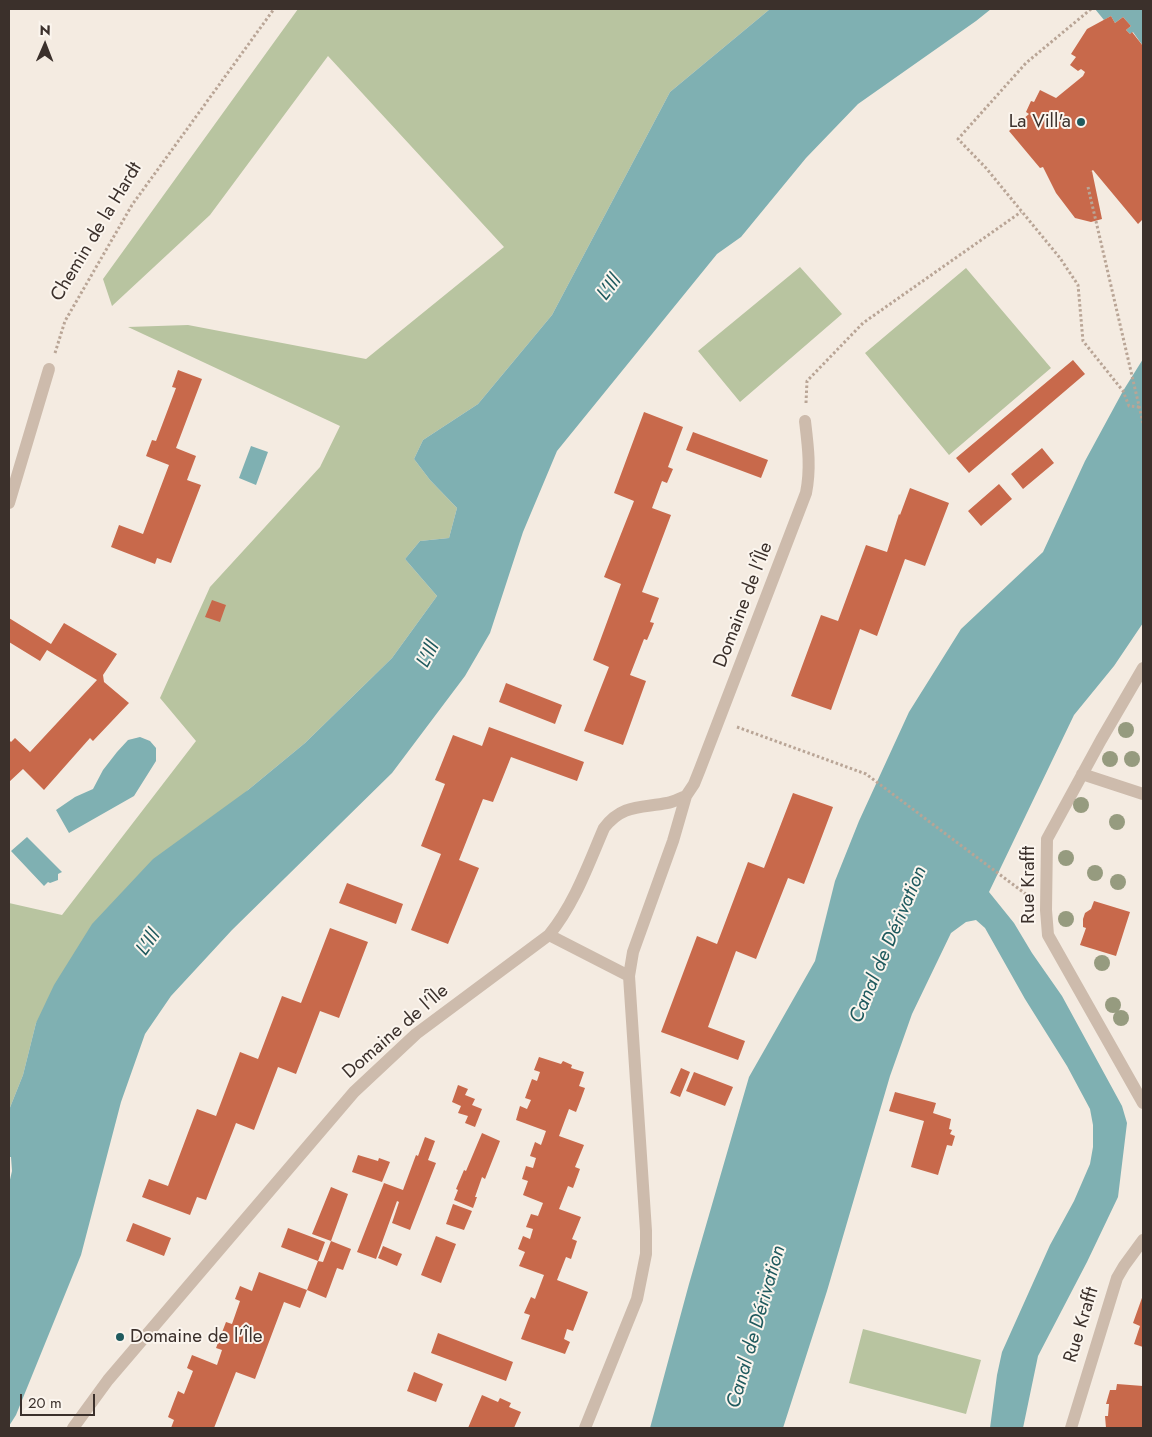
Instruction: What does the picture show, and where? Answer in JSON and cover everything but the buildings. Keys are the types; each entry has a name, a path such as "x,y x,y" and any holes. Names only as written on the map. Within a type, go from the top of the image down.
{"street":[{"path":"9,503 49,369"},
{"name":"Domaine de l'Île","path":"585,1428 637,1299 646,1254 629,976 633,952 673,841 686,796 694,784 720,720 806,493 810,459 804,421"},
{"name":"Rue Krafft","path":"1143,668 1047,839 1046,910 1048,935 1143,1103"},
{"path":"1082,774 1143,794"},
{"name":"Domaine de l'Île","path":"73,1428 108,1380 354,1092 416,1034 549,934 562,919 576,894 610,818 622,811 637,806 670,802 686,796"},
{"path":"549,934 629,976"},
{"name":"Rue Krafft","path":"1071,1428 1117,1278 1143,1240"}],"path":[{"name":"Chemin de la Hardt","path":"49,369 66,321 132,205 274,9"},
{"path":"1091,9 1026,63 958,139 986,168 1060,258 1078,284 1083,341 1123,391 1129,406 1139,407"},
{"path":"1088,187 1143,423"},
{"path":"804,421 807,381 863,323 1022,212"},
{"path":"720,720 866,774 1031,899"}],"green space":[{"path":"298,9 770,9 670,92 552,315 478,404 423,440 414,459 430,480 457,508 449,538 420,541 405,559 437,596 392,658 305,743 248,790 36,1023 23,1075 9,1110 9,903 62,915 196,741 160,698 210,587 320,467 340,426 128,327 188,325 366,359 504,247 328,56 210,215 112,306 103,279"},
{"path":"800,267 842,314 740,402 698,351"},
{"path":"966,268 1051,368 949,455 865,353"},
{"path":"863,1329 981,1360 966,1414 849,1383"}],"water":[{"name":"L'Ill","path":"770,9 991,9 858,104 806,158 741,237 717,254 557,451 523,532 490,633 465,676 392,773 232,930 171,996 145,1034 121,1102 81,1255 16,1415 9,1426 9,1184 12,1171 11,1157 9,1157 9,1110 23,1075 36,1023 54,985 92,924 153,859 248,790 305,743 392,658 437,596 405,559 420,541 449,538 457,508 430,480 414,459 423,440 478,404 552,315 670,92"},
{"path":"1095,9 1143,9 1143,46 1133,32 1130,34 1126,30 1131,26 1123,17 1115,23 1111,16 1104,20"},
{"name":"Canal de Dérivation","path":"1143,359 1143,623 1114,666 1074,715 989,892 1014,923 1062,996 1122,1106 1127,1123 1118,1197 1087,1262 1038,1356 1023,1428 990,1428 1002,1352 1050,1245 1074,1201 1090,1164 1093,1147 1093,1125 1090,1109 1067,1066 1025,999 985,928 976,920 966,922 951,933 912,1014 890,1076 827,1291 783,1428 650,1428 689,1284 749,1077 815,961 835,881 859,821 909,712 961,629 1043,552 1085,461 1123,391"},
{"path":"251,446 268,452 256,485 239,478"},
{"path":"140,737 150,741 156,748 156,761 134,796 69,833 56,810 75,797 93,789 103,770 117,752 128,740"},
{"path":"27,837 62,872 58,874 58,880 48,882 44,886 11,851"}],"place":[{"name":"La Vill'a","path":"1081,122"},
{"name":"Domaine de l'Île","path":"120,1337"}]}
